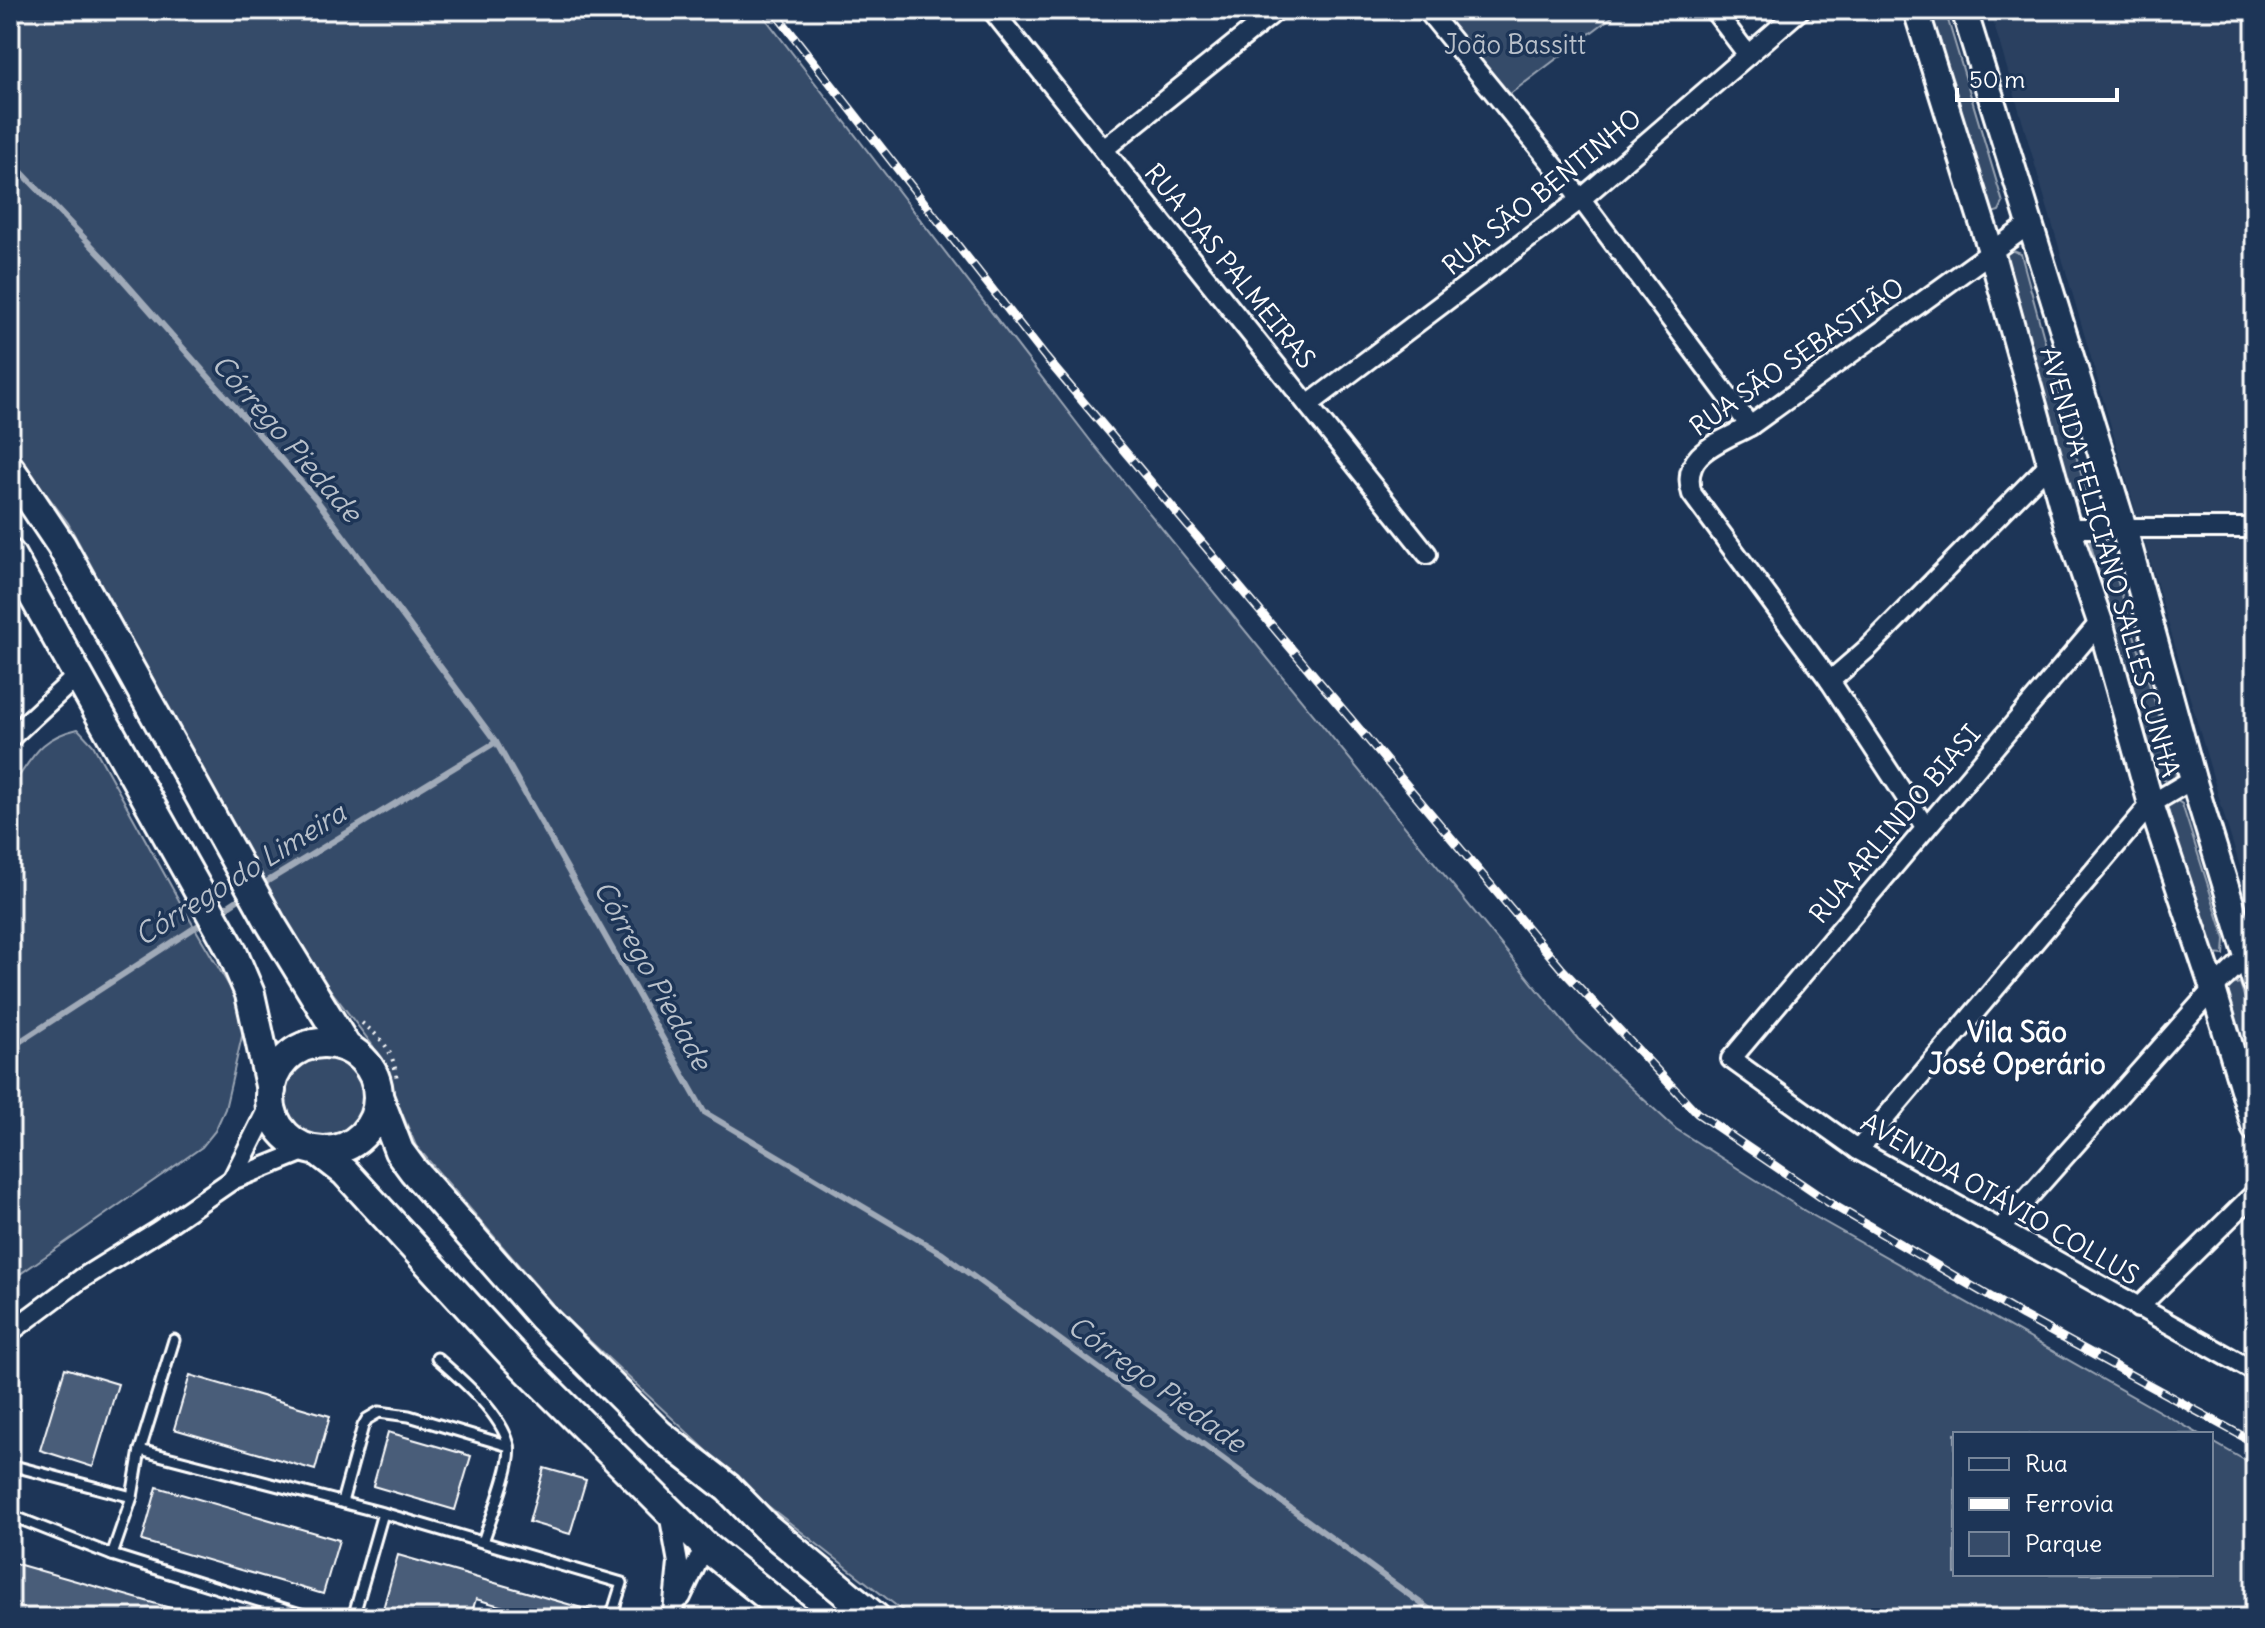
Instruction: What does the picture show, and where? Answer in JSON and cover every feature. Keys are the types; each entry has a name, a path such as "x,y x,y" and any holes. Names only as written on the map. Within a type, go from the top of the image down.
{"main road":[{"name":"AVENIDA FELICIANO SALLES CUNHA","path":"1916,10 1991,251 2068,528 2100,622 2151,804 2213,989 2255,1129"},
{"name":"AVENIDA FELICIANO SALLES CUNHA","path":"1964,10 2124,528 2193,779 2255,982"},
{"path":"10,469 61,545 271,924 347,1048 363,1060 374,1077 390,1129 406,1160 541,1316 659,1434 728,1488 766,1527 876,1618"},
{"path":"10,554 231,949 250,994 274,1117 283,1131 295,1142 313,1150 345,1172 511,1353 669,1511 705,1546 795,1618"},
{"path":"271,1096 277,1071 290,1055 307,1046 327,1043 347,1048"},
{"path":"313,1150 336,1150 353,1143 367,1131 375,1114 378,1096"}],"street":[{"name":"RUA DAS PALMEIRAS","path":"992,10 1427,554"},
{"path":"1104,149 1277,10"},
{"path":"1427,10 1581,199 1750,426"},
{"path":"1714,10 1748,55"},
{"name":"RUA SÃO BENTINHO","path":"1308,405 1581,199 1800,10"},
{"name":"RUA SÃO SEBASTIÃO","path":"1830,681 1699,503 1687,480 1690,466 1700,454 1750,426 2030,224"},
{"path":"1926,828 1830,681 1868,648 2050,463"},
{"path":"2068,528 2255,528"},
{"name":"RUA ARLINDO BIASI","path":"1731,1059 2100,622"},
{"path":"10,738 78,675"},
{"path":"1858,1150 2151,804 2193,779"},
{"path":"2000,1229 2213,989 2247,956"},
{"name":"AVENIDA OTÁVIO COLLUS","path":"1731,1059 1858,1150 2252,1370"},
{"path":"232,1180 271,1096"},
{"path":"10,1332 81,1279 232,1180 313,1150"},
{"path":"2138,1308 2255,1193"},
{"path":"669,1511 678,1563 672,1615"},
{"path":"672,1615 705,1546"}],"lane":[{"path":"112,1555 132,1497 140,1450 174,1340"},
{"path":"437,1358 493,1414 509,1446 505,1472 483,1542"},
{"path":"342,1502 363,1426 367,1419 379,1412 409,1416 509,1446"},
{"path":"140,1450 383,1513 622,1583 611,1618"},
{"path":"10,1465 132,1497"},
{"path":"353,1618 383,1513"},
{"path":"10,1515 112,1555 296,1616 313,1618"}],"shaded area":[{"path":"1990,10 2255,10 2255,914 2227,825"}],"green space":[{"path":"10,10 759,10 1093,444 1578,1039 1676,1129 1805,1211 2195,1432 1953,1432 1953,1576 2213,1576 2213,1442 2255,1466 2255,1618 912,1618 754,1495 560,1313 416,1146 373,1046 298,947 68,523 10,446"},
{"name":"João Bassitt","path":"1440,10 1621,10 1510,94"},
{"path":"1921,10 1945,10 2003,203 1999,211 1992,213"},
{"path":"2008,249 2021,254 2085,488 2084,499 2078,502 2070,498 2000,256"},
{"path":"2094,533 2103,534 2176,771 2175,779 2168,782 2159,777 2089,539"},
{"path":"78,729 93,745 234,994 243,1032 225,1109 215,1131 202,1147 10,1281 10,789 45,744"},
{"path":"2176,800 2182,804 2225,939 2224,955 2213,954 2177,846 2167,805"},
{"path":"2240,983 2255,1032 2255,1102 2222,992"},
{"path":"324,1049 342,1052 358,1063 369,1079 372,1097 369,1115 358,1131 342,1142 324,1145 306,1142 290,1131 279,1115 276,1097 279,1079 290,1063 306,1052"}],"building":[{"path":"65,1368 118,1384 93,1467 40,1450"},
{"path":"190,1375 330,1416 315,1470 174,1429"},
{"path":"388,1432 471,1456 455,1510 373,1486"},
{"path":"544,1468 586,1480 570,1534 529,1522"},
{"path":"157,1487 339,1540 323,1594 142,1541"},
{"path":"398,1555 599,1613 598,1618 542,1618 524,1612 522,1618 504,1618 507,1608 476,1599 470,1618 414,1618 383,1609"},
{"path":"10,1562 188,1613 188,1618 10,1618"}],"waterway":[{"name":"Córrego Piedade","path":"10,160 109,264 316,499 496,742 704,1112 941,1253 1441,1618"},
{"name":"Córrego do Limeira","path":"258,887 496,742"},
{"name":"Córrego do Limeira","path":"218,913 245,895"},
{"name":"Córrego do Limeira","path":"10,1048 205,921"}],"railway":[{"path":"773,10 1046,358 1561,968 1697,1113 1828,1202 2023,1316 2255,1443"}],"district":[{"name":"Vila São José Operário","path":"2017,1048"}]}
